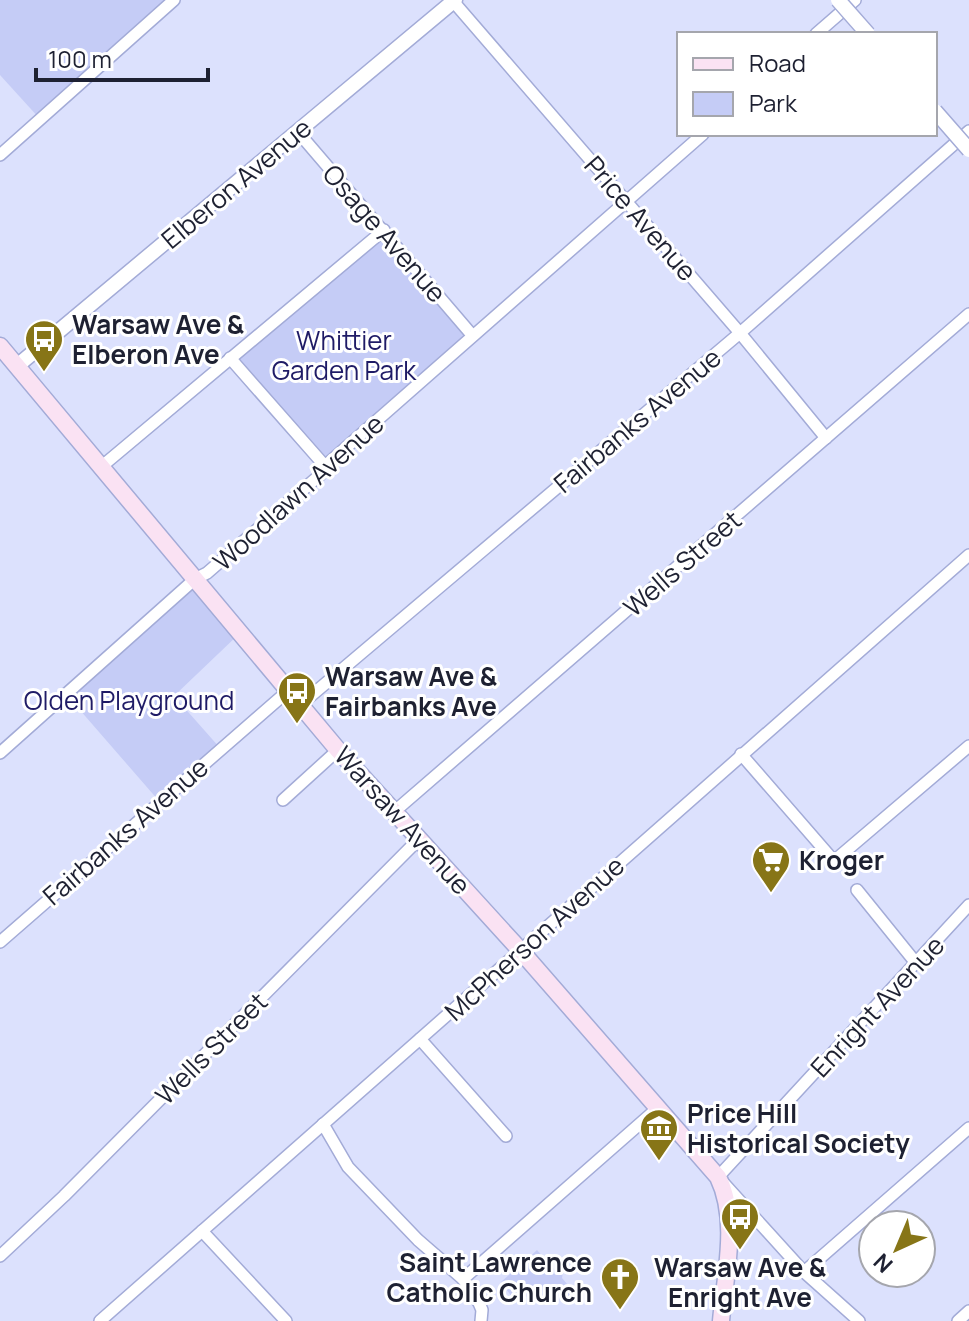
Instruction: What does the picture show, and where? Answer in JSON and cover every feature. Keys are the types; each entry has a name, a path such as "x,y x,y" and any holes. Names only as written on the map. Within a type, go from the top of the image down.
{"main road":[{"name":"Warsaw Avenue","path":"6,358 338,750 520,950 718,1177 729,1215 721,1321"}],"street":[{"path":"0,155 174,0"},
{"name":"Elberon Avenue","path":"6,358 298,132 453,0"},
{"name":"Price Avenue","path":"453,0 740,333 826,438"},
{"path":"838,0 866,32"},
{"path":"818,32 855,0"},
{"path":"937,113 969,150"},
{"name":"Fairbanks Avenue","path":"300,705 740,333 969,131"},
{"name":"Osage Avenue","path":"298,132 472,335"},
{"name":"Woodlawn Avenue","path":"0,753 195,579 218,564 320,475 325,466 472,335 701,136"},
{"path":"101,467 384,230"},
{"name":"Wells Street","path":"395,811 969,314"},
{"path":"230,358 325,466"},
{"name":"McPherson Avenue","path":"100,1321 969,555"},
{"name":"Fairbanks Avenue","path":"0,942 288,691"},
{"path":"741,754 834,861 969,746"},
{"path":"283,800 338,750"},
{"name":"Wells Street","path":"0,1256 64,1196 420,838"},
{"path":"857,890 916,963"},
{"name":"Enright Avenue","path":"718,1177 969,905"},
{"path":"420,1039 506,1136"},
{"path":"463,1279 659,1107"},
{"path":"323,1124 348,1167 418,1240 463,1279 479,1303 481,1321"},
{"path":"804,1272 969,1128"},
{"path":"718,1177 804,1272 859,1321"},
{"path":"202,1231 286,1321"},
{"path":"958,1321 969,1311"}],"green space":[{"path":"0,0 174,0 40,119 0,75"},
{"name":"Whittier Garden Park","path":"384,230 472,335 325,466 230,358"},
{"name":"Olden Playground","path":"195,579 240,633 174,696 220,748 159,801 66,694"},
{"path":"537,1250 555,1270 563,1272 562,1278 573,1291 569,1296 512,1297 501,1282 510,1274 514,1259 524,1262"}],"place":[{"name":"Warsaw Ave & Elberon Ave","path":"44,373"},
{"name":"Warsaw Ave & Fairbanks Ave","path":"297,725"},
{"name":"Kroger","path":"771,894"},
{"name":"Price Hill Historical Society","path":"659,1162"},
{"name":"Warsaw Ave & Enright Ave","path":"740,1251"},
{"name":"Saint Lawrence Catholic Church","path":"620,1311"}]}
